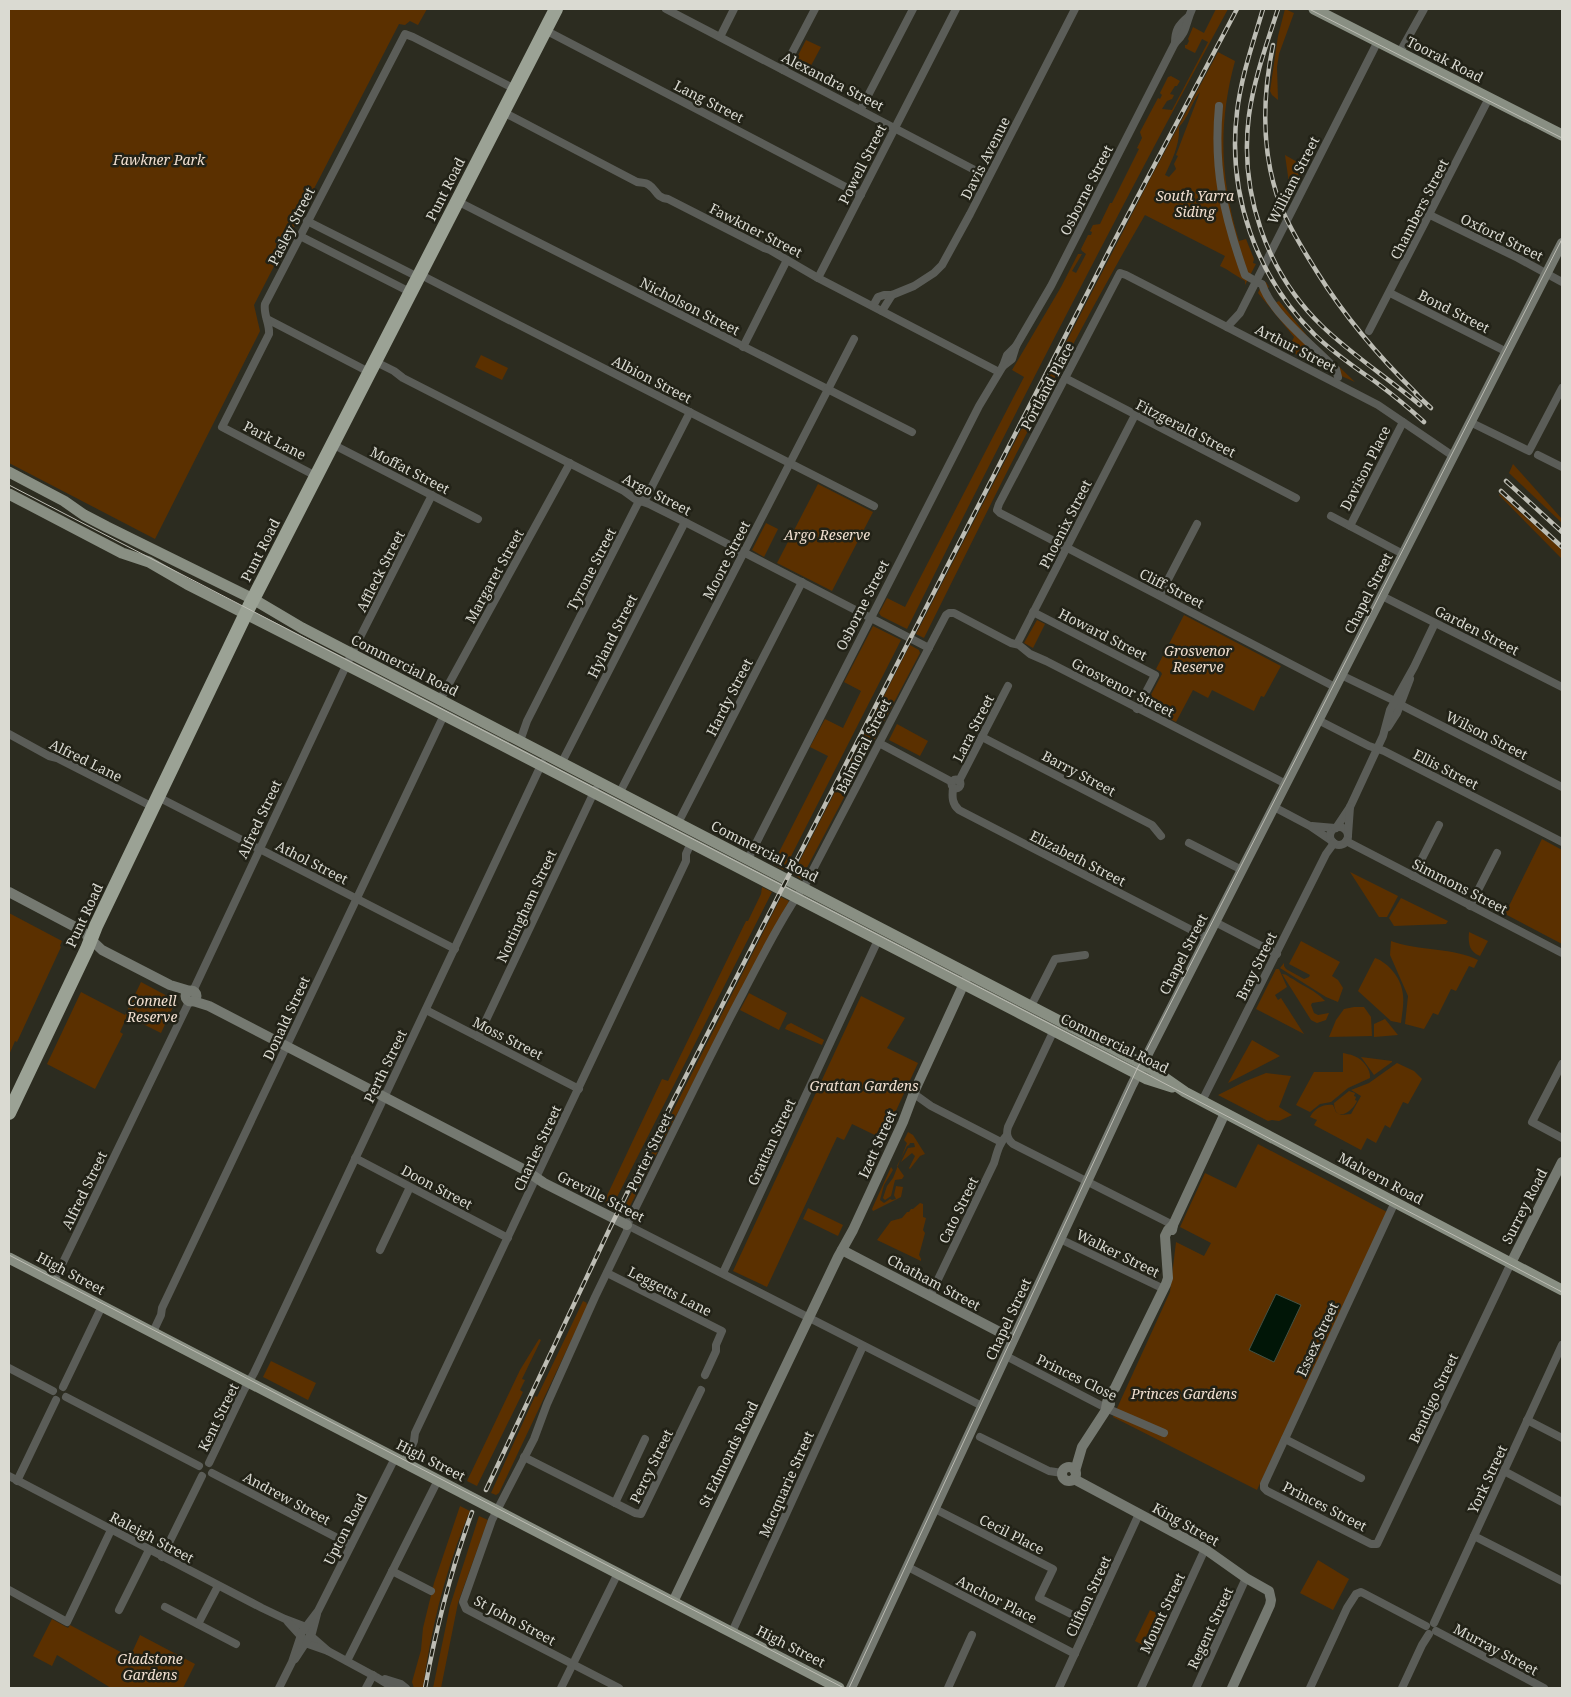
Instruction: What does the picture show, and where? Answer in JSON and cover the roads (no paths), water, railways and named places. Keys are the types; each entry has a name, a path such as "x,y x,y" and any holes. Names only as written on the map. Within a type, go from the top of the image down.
{"highway":[{"name":"Punt Road","path":"9,1113 253,599 556,9"}],"main road":[{"name":"Toorak Road","path":"1314,9 1562,135"},
{"name":"Commercial Road","path":"9,472 134,540 253,599 302,628 349,661 444,715 595,790 785,892 799,892 1031,1006 1140,1069"},
{"name":"Commercial Road","path":"9,494 122,553 149,562 246,614 440,700 562,762 780,875 790,881 799,892 878,940 965,982 1054,1030 1140,1069 1152,1069 1185,1092"},
{"path":"67,525 75,509"},
{"name":"Malvern Road","path":"1185,1092 1562,1290"},
{"name":"High Street","path":"9,1258 839,1688"}],"street":[{"name":"Alexandra Street","path":"666,9 861,109 988,177"},
{"path":"720,37 734,9"},
{"path":"783,70 815,9"},
{"path":"861,109 913,9"},
{"name":"Powell Street","path":"818,278 956,9"},
{"name":"Davis Avenue","path":"873,306 878,297 892,295 924,281 942,265 1075,9"},
{"name":"Osborne Street","path":"748,859 979,406 1001,369 1012,359 1016,346 1051,286 1175,43 1178,26 1188,17 1192,9"},
{"path":"1400,52 1424,9"},
{"name":"Lang Street","path":"545,30 861,195"},
{"name":"Pasley Street","path":"222,427 269,334 264,309 265,304 403,35 408,34 515,89"},
{"name":"William Street","path":"1227,327 1240,313 1378,41"},
{"name":"Chambers Street","path":"1369,332 1489,98"},
{"path":"1219,106 1216,147 1222,198 1232,238 1245,275 1262,285 1274,307 1336,369 1338,377"},
{"name":"Fawkner Street","path":"503,112 637,182 651,185 658,195 770,250 818,278 1001,369"},
{"name":"Nicholson Street","path":"457,201 912,432"},
{"name":"Oxford Street","path":"1430,215 1562,282"},
{"name":"Albion Street","path":"307,221 874,506"},
{"path":"300,236 410,292"},
{"name":"Chapel Street","path":"851,1688 1140,1069 1562,243"},
{"path":"743,347 787,260"},
{"path":"391,282 398,267"},
{"name":"Arthur Street","path":"1120,273 1362,397 1404,422 1453,456"},
{"name":"Portland Place","path":"998,510 1120,273"},
{"name":"Bond Street","path":"1390,293 1506,352"},
{"path":"882,311 892,295"},
{"name":"Argo Street","path":"267,319 372,367 394,371 403,378 929,648"},
{"name":"Moore Street","path":"620,792 854,339"},
{"name":"Fitzgerald Street","path":"1065,378 1296,498"},
{"path":"1470,422 1529,451 1562,388"},
{"name":"Tyrone Street","path":"520,741 527,721 638,504 647,497 690,412"},
{"name":"Phoenix Street","path":"1017,644 1135,415"},
{"name":"Davison Place","path":"1350,526 1404,422"},
{"name":"Park Lane","path":"222,427 316,476"},
{"name":"Moffat Street","path":"332,444 478,519"},
{"path":"1538,455 1562,467"},
{"name":"Margaret Street","path":"440,700 570,463"},
{"name":"Affleck Street","path":"349,661 432,495"},
{"name":"Cliff Street","path":"998,510 1000,513 1335,687"},
{"path":"1331,516 1403,554"},
{"name":"Hyland Street","path":"562,762 685,522"},
{"path":"1160,595 1197,524"},
{"name":"Hardy Street","path":"678,823 802,582"},
{"name":"Garden Street","path":"1382,596 1562,687"},
{"name":"Howard Street","path":"1033,612 1155,675 1138,709"},
{"name":"Grosvenor Street","path":"949,613 954,613 1017,644 1030,654 1286,784"},
{"name":"Balmoral Street","path":"799,892 949,613"},
{"path":"1333,842 1330,835 1350,807 1383,736 1390,710 1398,703 1435,623"},
{"name":"Alfred Street","path":"54,1281 349,661"},
{"name":"Wilson Street","path":"1341,675 1562,786"},
{"name":"Lara Street","path":"955,784 1008,686"},
{"name":"Donald Street","path":"153,1332 161,1315 162,1308 444,715"},
{"name":"Ellis Street","path":"1318,720 1562,842"},
{"name":"Alfred Lane","path":"9,734 38,748 40,752 156,802"},
{"name":"Barry Street","path":"982,737 1152,825 1161,836"},
{"path":"879,742 955,784"},
{"name":"Perth Street","path":"249,1382 542,763"},
{"name":"Elizabeth Street","path":"955,784 953,800 956,807 960,810 1207,938"},
{"name":"Nottingham Street","path":"478,1037 595,790"},
{"name":"Athol Street","path":"156,802 259,849 455,949"},
{"path":"1274,807 1310,826 1333,842 1342,845 1347,838 1350,807"},
{"path":"1413,876 1439,825"},
{"path":"1310,826 1344,828 1347,838"},
{"name":"Simmons Street","path":"1347,838 1413,876 1562,953"},
{"name":"Bray Street","path":"1202,1101 1333,842"},
{"name":"Charles Street","path":"399,1460 414,1441 415,1433 686,861 686,854 691,843"},
{"path":"1189,843 1242,870"},
{"path":"1470,906 1497,853"},
{"name":"Greville Street","path":"9,892 81,930 102,950 525,1170 536,1178 982,1406"},
{"name":"Porter Street","path":"497,1511 534,1439 547,1404 627,1231 627,1225 731,1016 799,892"},
{"path":"1216,922 1277,954"},
{"name":"Grattan Street","path":"723,1273 878,940"},
{"path":"1031,1006 1055,959 1085,955"},
{"name":"Izett Street","path":"809,1318 853,1230 903,1122 914,1090 965,982"},
{"name":"Moss Street","path":"426,1010 579,1089"},
{"name":"Cato Street","path":"930,1296 994,1163 997,1150 1002,1140 1007,1136 1008,1128 1054,1030"},
{"path":"1562,1064 1532,1122 1562,1138"},
{"path":"917,1096 931,1106 999,1141"},
{"path":"1075,1475 1082,1447 1106,1408 1112,1402 1116,1393 1115,1388 1168,1278 1165,1236 1173,1225 1225,1113"},
{"path":"1007,1136 1013,1144 1173,1225"},
{"name":"Doon Street","path":"355,1158 508,1238"},
{"name":"Surrey Road","path":"1511,1263 1562,1162"},
{"path":"380,1250 410,1187"},
{"name":"Essex Street","path":"1263,1487 1395,1202"},
{"name":"Walker Street","path":"1060,1239 1162,1288"},
{"name":"Chatham Street","path":"842,1250 1013,1339"},
{"name":"Bendigo Street","path":"1377,1544 1511,1263"},
{"name":"Leggetts Lane","path":"607,1273 722,1331 716,1344 716,1351 705,1375"},
{"path":"63,1388 102,1306"},
{"name":"St Edmonds Road","path":"673,1602 809,1318"},
{"name":"York Street","path":"1402,1688 1562,1345"},
{"name":"Macquarie Street","path":"732,1632 863,1346"},
{"name":"Princes Close","path":"1006,1356 1106,1408 1164,1434"},
{"path":"9,1368 53,1391"},
{"name":"Kent Street","path":"209,1463 249,1382"},
{"path":"53,1391 58,1387 63,1388 67,1393 66,1397"},
{"name":"Percy Street","path":"524,1457 638,1515 642,1514 701,1390"},
{"path":"53,1391 52,1395 56,1400"},
{"path":"56,1400 60,1401 66,1397"},
{"path":"66,1397 199,1466"},
{"path":"17,1481 56,1400"},
{"path":"1528,1420 1562,1438"},
{"path":"980,1437 1049,1472 1063,1471 1076,1452 1082,1447"},
{"path":"614,1503 645,1439"},
{"path":"1285,1439 1362,1478"},
{"name":"Upton Road","path":"279,1688 292,1662 311,1635 318,1611 351,1545 399,1460"},
{"path":"199,1466 203,1463 209,1463 212,1466 212,1473 202,1476"},
{"path":"199,1466 202,1476"},
{"name":"King Street","path":"1063,1471 1063,1477 1066,1480 1070,1481 1075,1475 1139,1514 1205,1548 1246,1578 1269,1591 1272,1600 1270,1606 1232,1688"},
{"path":"1504,1472 1562,1502"},
{"name":"Andrew Street","path":"212,1473 351,1545"},
{"name":"Raleigh Street","path":"9,1476 285,1620 305,1626"},
{"path":"162,1557 202,1476"},
{"path":"347,1661 438,1480"},
{"name":"Princes Street","path":"1263,1487 1371,1544 1377,1544"},
{"name":"Cecil Place","path":"935,1509 1053,1569 1039,1598 1089,1623"},
{"name":"St John Street","path":"497,1511 463,1606 619,1688"},
{"name":"Clifton Street","path":"1059,1688 1139,1514"},
{"path":"9,1590 67,1622 111,1530"},
{"path":"1474,1536 1562,1581"},
{"name":"Mount Street","path":"1141,1688 1205,1548"},
{"path":"119,1610 150,1550"},
{"name":"Anchor Place","path":"908,1567 1075,1654"},
{"path":"392,1571 431,1591"},
{"path":"560,1688 618,1573"},
{"name":"Regent Street","path":"1196,1688 1246,1578"},
{"path":"198,1624 218,1586"},
{"name":"Murray Street","path":"1310,1688 1349,1604 1354,1595 1359,1593 1365,1594 1544,1688"},
{"path":"165,1607 236,1644"},
{"name":"Upton Road","path":"292,1662 300,1635 318,1611"},
{"name":"Raleigh Street","path":"285,1620 306,1643"},
{"path":"305,1626 311,1635 328,1651"},
{"path":"948,1688 972,1635"},
{"path":"306,1643 328,1651 394,1688"},
{"path":"366,1688 374,1676"},
{"path":"374,1676 406,1688"}],"tram line":[{"path":"1309,9 1562,138"},
{"path":"849,1688 1137,1069 1562,239"},
{"path":"9,485 1137,1069 1562,1292"},
{"path":"9,1255 844,1688"}],"railway":[{"path":"486,1490 650,1146 1111,247 1237,9"},
{"path":"1263,9 1241,86 1235,143 1242,203 1250,232 1276,286 1314,334 1424,422"},
{"path":"1278,9 1257,75 1249,115 1248,173 1261,229 1272,256 1302,305 1334,337 1420,405"},
{"path":"1273,45 1265,107 1267,148 1270,169 1282,209 1303,249 1339,305 1389,366 1417,394"},
{"path":"1416,394 1431,408"},
{"path":"1506,481 1562,532"},
{"path":"1501,491 1562,547"},
{"path":"425,1688 445,1599 472,1512"}],"park label":[{"name":"Fawkner Park","path":"159,159"},
{"name":"South Yarra Siding","path":"1195,204"},
{"name":"Argo Reserve","path":"827,534"},
{"name":"Grosvenor Reserve","path":"1198,658"},
{"name":"Connell Reserve","path":"152,1008"},
{"name":"Grattan Gardens","path":"864,1085"},
{"name":"Princes Gardens","path":"1184,1393"},
{"name":"Gladstone Gardens","path":"150,1666"}]}
